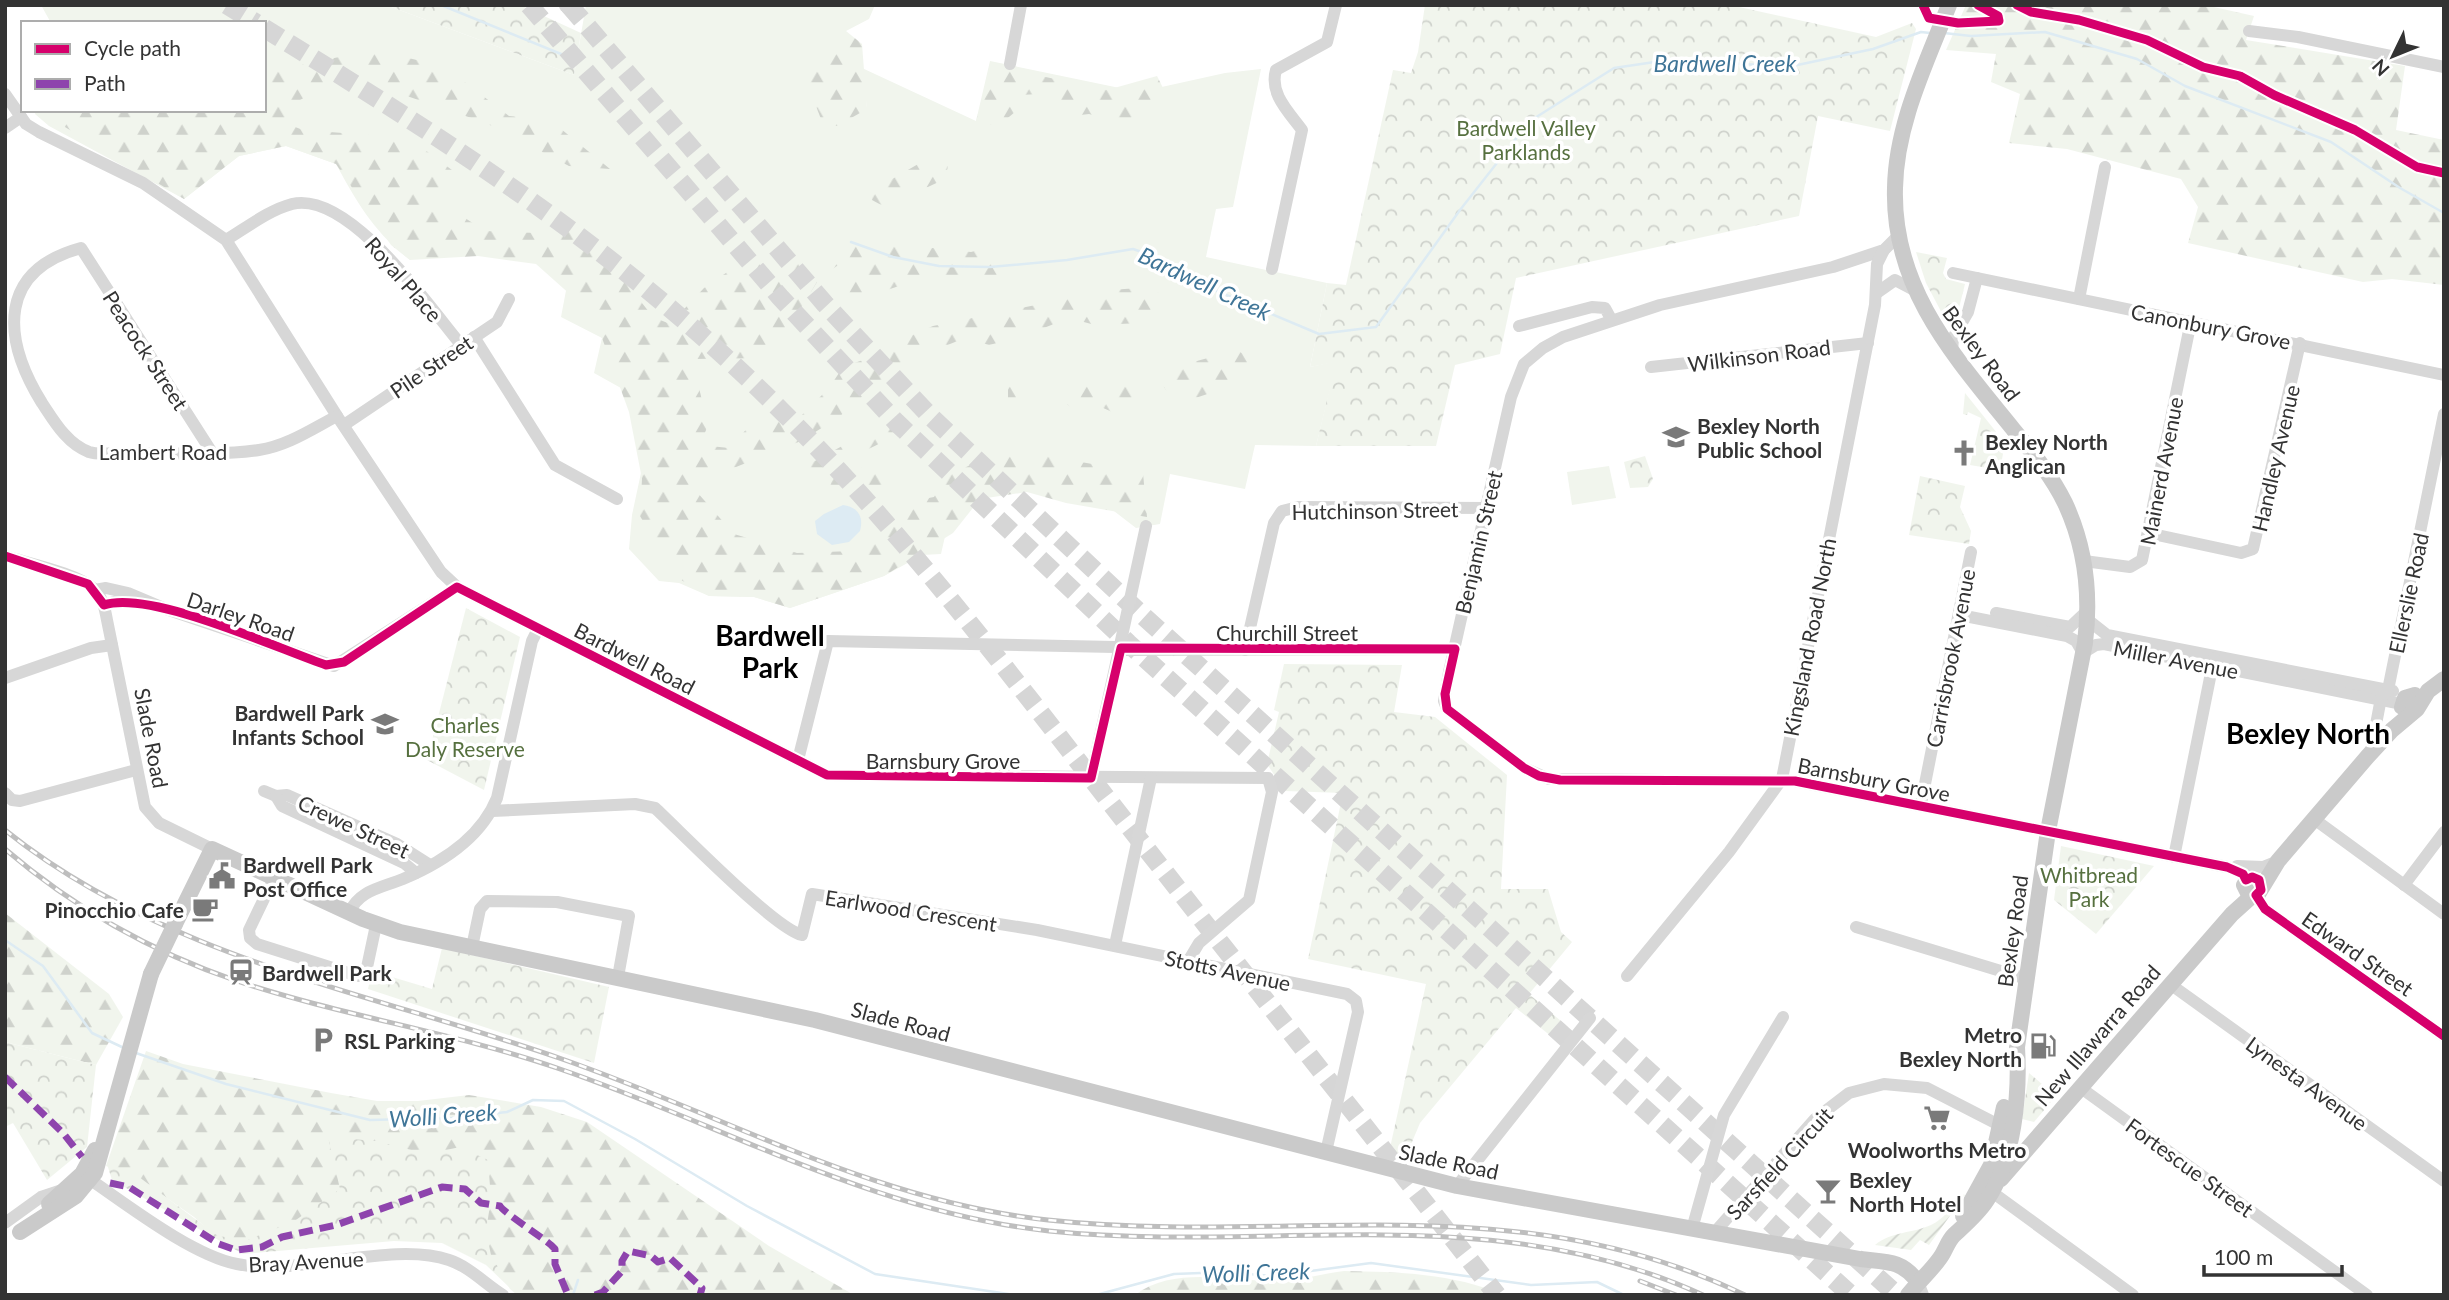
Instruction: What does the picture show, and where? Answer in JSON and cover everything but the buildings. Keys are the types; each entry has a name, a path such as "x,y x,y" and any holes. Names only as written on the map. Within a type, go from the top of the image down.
{"main road":[{"name":"Bexley Road","path":"1949,5 1907,117 1898,153 1895,187 1898,236 1914,290 1929,320 2053,481 2074,524 2084,561 2088,615 2048,831 2017,1047 2009,1071 2009,1132 1994,1189 1966,1227 1951,1239"},
{"name":"New Illawarra Road","path":"1994,1189 2050,1120 2081,1088 2381,741 2409,703 2444,670"},
{"name":"New Illawarra Road","path":"2409,703 2444,679"},
{"name":"Slade Road","path":"212,849 376,925 815,1020 1457,1186 1871,1260 1895,1273 1911,1289"},
{"path":"5,1243 68,1202 87,1177 107,1124 151,974 212,849"},
{"path":"2009,1132 2035,1132 2050,1120"},
{"name":"Bexley Road","path":"1911,1289 1942,1256 2009,1132"},
{"path":"20,1232 29,1214 87,1177"}],"street":[{"path":"1010,64 1021,5"},
{"path":"1272,269 1302,130 1277,96 1273,79 1276,70 1327,42 1336,5"},
{"path":"2249,31 2298,37 2444,67"},
{"name":"Bardwell Road","path":"5,93 13,113 39,132 71,150 144,183 226,240 340,421 441,572 457,587 798,760"},
{"path":"5,128 13,113"},
{"path":"2079,299 2105,167"},
{"name":"Royal Place","path":"226,240 292,204 306,203 334,213 362,231 381,249 462,346"},
{"path":"1519,326 1592,307 1605,308 1611,318 1833,267 1884,250 1898,236"},
{"name":"Lambert Road","path":"80,248 37,263 13,283 6,321 12,348 23,374 63,435 90,452 260,450 340,421"},
{"name":"Peacock Street","path":"80,248 211,451"},
{"name":"Kingsland Road North","path":"1627,976 1729,852 1782,779 1878,292 1877,264 1884,250"},
{"path":"1833,267 1866,265 1878,275"},
{"name":"Canonbury Grove","path":"1953,272 2444,375"},
{"path":"1952,353 1951,342 1968,312 1977,278"},
{"path":"1878,292 1888,282 1895,280 1914,290"},
{"name":"Pile Street","path":"340,421 462,346 497,321 509,299"},
{"name":"Benjamin Street","path":"1447,709 1445,694 1517,376 1529,359 1549,344 1611,318"},
{"path":"1929,320 1942,326 1959,325"},
{"name":"Mainerd Avenue","path":"2084,561 2134,567 2142,560 2191,321"},
{"path":"474,337 555,465 617,499"},
{"name":"Wilkinson Road","path":"1651,367 1868,343"},
{"name":"Handley Avenue","path":"2148,533 2241,553 2253,549 2300,343"},
{"name":"Ellerslie Road","path":"2368,756 2385,694 2444,414"},
{"name":"Hutchinson Street","path":"1245,650 1274,523 1282,511 1298,507 1486,508"},
{"path":"1091,778 1146,526"},
{"name":"Carrisbrook Avenue","path":"1921,804 1971,552"},
{"name":"Darley Road","path":"5,556 78,580 95,590 106,588 128,593 166,609 334,666 457,587"},
{"path":"95,590 104,605"},
{"name":"Darley Road","path":"104,605 121,600 166,609"},
{"name":"Slade Road","path":"104,605 143,802 150,816 159,823 212,849"},
{"path":"1961,611 2070,627 2088,615"},
{"name":"Miller Avenue","path":"1961,611 2067,636 2076,641 2083,653 2096,645 2104,644 2214,661 2385,694 2409,703"},
{"name":"Miller Avenue","path":"2088,615 2106,635 2214,661"},
{"path":"349,913 362,895 416,873 467,840 492,811 532,640 538,629"},
{"name":"Churchill Street","path":"798,760 828,641 1245,650 1455,649"},
{"path":"5,678 91,648 112,645"},
{"path":"2174,857 2214,661"},
{"name":"Barnsbury Grove","path":"1447,709 1524,768 1549,779 1782,779 1921,804 2174,857 2232,866 2242,873 2254,889"},
{"name":"Barnsbury Grove","path":"798,760 834,776 1268,778 1272,792 1249,900 1199,943 1187,963"},
{"path":"5,793 12,800 20,801 136,770"},
{"path":"1115,945 1152,778"},
{"name":"Crewe Street","path":"416,873 404,863 282,806 270,794 287,795 373,833 418,855 430,865"},
{"name":"Earlwood Crescent","path":"492,811 635,804 655,808 768,913 795,933 802,935 812,894 1115,945"},
{"path":"2314,819 2444,914"},
{"path":"2404,885 2444,832"},
{"path":"2232,866 2263,867 2278,860"},
{"path":"274,878 249,930 250,938 257,944 358,976 366,972 376,925"},
{"name":"Edward Street","path":"2254,889 2444,1036"},
{"path":"472,947 480,909 487,901 557,902 629,916 618,977"},
{"path":"1856,927 2027,979"},
{"name":"Stotts Avenue","path":"1115,945 1187,963 1347,994 1356,1001 1358,1012 1326,1153"},
{"name":"Lynesta Avenue","path":"2170,984 2444,1181"},
{"path":"1692,1229 1724,1115 1783,1017"},
{"path":"1457,1186 1590,1018"},
{"name":"Sarsfield Circuit","path":"1715,1232 1815,1119 1849,1093 1884,1084 1927,1088 2009,1132"},
{"name":"Fortescue Street","path":"2081,1088 2367,1295"},
{"name":"Bray Avenue","path":"87,1177 197,1248 226,1262 268,1265 419,1255 460,1265 503,1295"},
{"path":"1994,1189 2133,1295"},
{"path":"5,1223 29,1214"}],"green space":[{"path":"41,5 386,5 574,75 586,5 875,5 869,19 846,31 867,109 862,68 976,121 990,61 1139,92 1225,73 1261,69 1233,207 1216,209 1206,257 1327,283 1310,367 1337,361 1316,446 1255,445 1245,489 1170,474 1160,524 1136,528 1088,491 959,475 941,554 922,555 884,576 790,608 754,597 709,596 679,583 659,581 629,549 632,515 655,407 594,373 602,338 561,317 568,280 528,258 418,241 410,260 387,239 368,216 336,164 286,146 239,156 184,199 49,126 36,112 266,112 266,21 50,21"},
{"path":"386,5 520,5 581,33 574,75"},
{"name":"Bardwell Valley Parklands","path":"1425,5 1730,5 1876,37 1912,23 1916,29 1890,131 1818,116 1799,216 1516,278 1500,354 1455,365 1436,446 1316,446 1336,362 1310,367 1327,283 1346,285 1393,70 1411,73 1418,52"},
{"path":"1966,5 2205,5 2254,16 2246,40 2405,66 2396,130 2444,140 2444,285 2392,279 2363,282 2188,243 2198,207 2181,179 2067,149 2009,143 2020,94 1991,82 1996,54 1946,50"},
{"path":"846,31 862,44 867,109 837,126 821,119 807,83 818,55"},
{"path":"372,50 444,66 509,116 550,120 610,169 569,166 486,123 401,94 354,71 300,100 282,122 303,130 409,138 464,179 428,194 485,231 537,233 582,227 653,317 670,324 704,288 739,264 820,263 864,241 971,252 990,247 1003,278 911,282 842,305 853,280 845,260 819,279 770,358 692,359 708,425 700,445 729,448 756,419 765,416 787,424 802,415 829,388 843,367 880,354 894,343 933,326 1110,290 1139,288 1163,294 1164,307 1142,323 1095,325 1069,318 1021,337 989,345 965,338 925,354 871,389 839,417 801,441 721,473 697,470 692,466 696,491 734,534 797,553 853,551 902,503 934,497 948,475 1007,449 1143,473 1147,517 1066,503 1027,492 980,499 953,533 884,576 790,608 754,597 709,596 676,577 640,516 642,479 629,412 602,338 582,305 536,264 478,256 410,260 391,245 336,164 286,146 239,156 184,199 55,121 68,112 266,112 266,73"},
{"path":"1012,70 1107,90 1157,76 1166,94 1152,114 1114,121 1089,114 1063,117 1039,94 1020,95 1015,112 998,126 976,121 994,75"},
{"path":"920,163 948,166 945,179 885,207 872,200 871,191"},
{"path":"1916,252 1947,258 1943,273 1946,279 1965,284 1958,312 1952,319 1945,319 1926,283"},
{"path":"1237,350 1250,358 1238,384 1177,404 1153,373"},
{"path":"1124,380 1138,394 1119,415 1092,400 1070,407 1056,393 1056,381 1099,385"},
{"path":"1025,381 1036,395 1008,402 1008,384"},
{"path":"1965,393 2005,443 2000,470 1970,465 1981,418 1968,412 1967,415 1963,414"},
{"path":"932,412 932,418 844,461 844,471 878,465 889,470 883,485 870,494 853,499 820,495 831,484 831,476 806,475 805,466 867,433 899,420"},
{"path":"1645,456 1653,479 1648,487 1630,488 1624,462"},
{"path":"1609,466 1616,498 1572,505 1567,472"},
{"path":"1920,476 1965,486 1960,507 1971,531 1969,544 1909,535"},
{"name":"Charles Daly Reserve","path":"466,608 520,637 484,790 427,760"},
{"path":"1284,664 1402,665 1394,712 1435,717 1507,775 1501,889 1548,889 1561,932 1572,942 1529,994 1568,1027 1557,1041 1516,1008 1420,1123 1404,1161 1388,1157 1426,984 1308,959 1343,793 1285,791 1267,764 1279,712 1274,710"},
{"name":"Whitbread Park","path":"2061,846 2154,866 2096,934 2054,900"},
{"path":"5,913 109,994 123,1017 96,1065 5,1042"},
{"path":"442,948 609,987 594,1063 368,989 372,971 432,989"},
{"path":"5,1042 96,1065 87,1147 47,1180 13,1123 5,1127"},
{"path":"146,1051 183,1064 377,1101 418,1101 469,1095 541,1107 587,1122 769,1246 854,1295 517,1295 510,1289 490,1256 355,1207 247,1241 216,1237 194,1217 135,1176 106,1166"},
{"path":"2029,1073 2056,1096 2034,1122 2022,1119"},
{"path":"328,1137 376,1141 427,1154 460,1147 488,1160 491,1199 486,1231 491,1255 510,1288 486,1265 442,1243 394,1241 243,1254 112,1180 107,1164 135,1174 218,1236 247,1240 293,1222 340,1189"},
{"path":"1962,1194 1965,1195 1929,1245 1920,1240 1911,1250 1875,1245 1888,1237 1924,1228 1936,1222"},
{"path":"1344,1271 1405,1273 1445,1278 1504,1295 1135,1295 1150,1286 1184,1278 1282,1281"}],"shaded area":[{"path":"843,505 853,508 859,514 860,531 849,542 832,545 817,534 815,521"}],"waterway":[{"name":"Bardwell Creek","path":"441,5 566,56"},
{"name":"Bardwell Creek","path":"851,242 893,257 939,266 990,267 1067,260 1133,249 1168,261 1205,286 1319,334 1376,327 1460,210 1530,121 1614,68 1675,59 1788,67 1873,49 1921,32 1930,33"},
{"name":"Bardwell Creek","path":"1944,33 1971,36 2045,32 2137,59 2185,86 2331,142 2400,188 2444,213"},
{"name":"Wolli Creek","path":"5,940 43,966 92,1033 124,1048"},
{"name":"Wolli Creek","path":"136,1053 226,1084 370,1120 452,1118 507,1112 533,1100 564,1101 635,1139 747,1206 875,1274 1015,1295"},
{"name":"Wolli Creek","path":"1096,1295 1174,1274 1227,1272 1273,1276 1371,1263 1531,1285 1597,1282 1624,1295"},
{"path":"573,1295 578,1280"}],"tunnel":[{"path":"227,5 253,21"},
{"path":"529,5 780,297 896,422 1128,643 1851,1295"},
{"path":"569,5 825,304 929,415 1141,614 1897,1295"},
{"path":"266,29 449,145 568,228 681,318 788,417 885,522 977,632 1497,1295"}],"railway":[{"path":"5,830 67,874 133,911 201,941 272,968 562,1059 801,1154 922,1195 984,1210 1048,1220 1138,1226 1400,1225 1486,1229 1572,1240 1658,1261 1745,1295"},
{"path":"5,849 86,909 144,942 205,969 277,993 477,1044 557,1068 859,1186 921,1205 984,1221 1049,1231 1132,1236 1379,1235 1461,1238 1542,1247 1623,1265 1703,1295"},
{"path":"1640,1281 1676,1295"}],"marked path":[{"path":"5,1077 63,1133 82,1157"},
{"path":"110,1183 129,1187 219,1244 236,1250 262,1247 282,1237 336,1225 442,1187 465,1189 481,1203 500,1206 555,1249 555,1264 568,1295"},
{"path":"595,1295 603,1292 622,1271 622,1261 628,1251 651,1256 658,1262 670,1258 702,1288 700,1295"}],"cycle path":[{"path":"1923,5 1929,18 1958,23 1999,21 1998,16 1978,5"},
{"path":"2017,5 2031,12 2079,20 2147,40 2203,67 2240,76 2274,95 2355,130 2417,167 2444,173"},
{"path":"5,556 88,584 104,605 125,603 182,613 326,665 344,662 457,587 827,775 1091,778 1121,648 1455,649 1445,694 1447,709 1524,768 1539,776 1560,780 1795,781 2227,867 2243,874 2246,880 2252,877 2259,880 2261,890 2256,895 2265,909 2444,1036"}],"place":[{"name":"Bexley North Public School","path":"1676,437"},
{"name":"Bexley North Anglican","path":"1964,453"},
{"name":"Bardwell Park Infants School","path":"385,724"},
{"name":"Bardwell Park Post Office","path":"222,876"},
{"name":"Pinocchio Cafe","path":"205,909"},
{"name":"Bardwell Park","path":"241,972"},
{"name":"RSL Parking","path":"323,1040"},
{"name":"Metro Bexley North","path":"2043,1046"},
{"name":"Woolworths Metro","path":"1937,1118"},
{"name":"Bexley North Hotel","path":"1828,1191"}],"district":[{"name":"Bardwell Park","path":"770,651"},
{"name":"Bexley North","path":"2308,733"}]}
